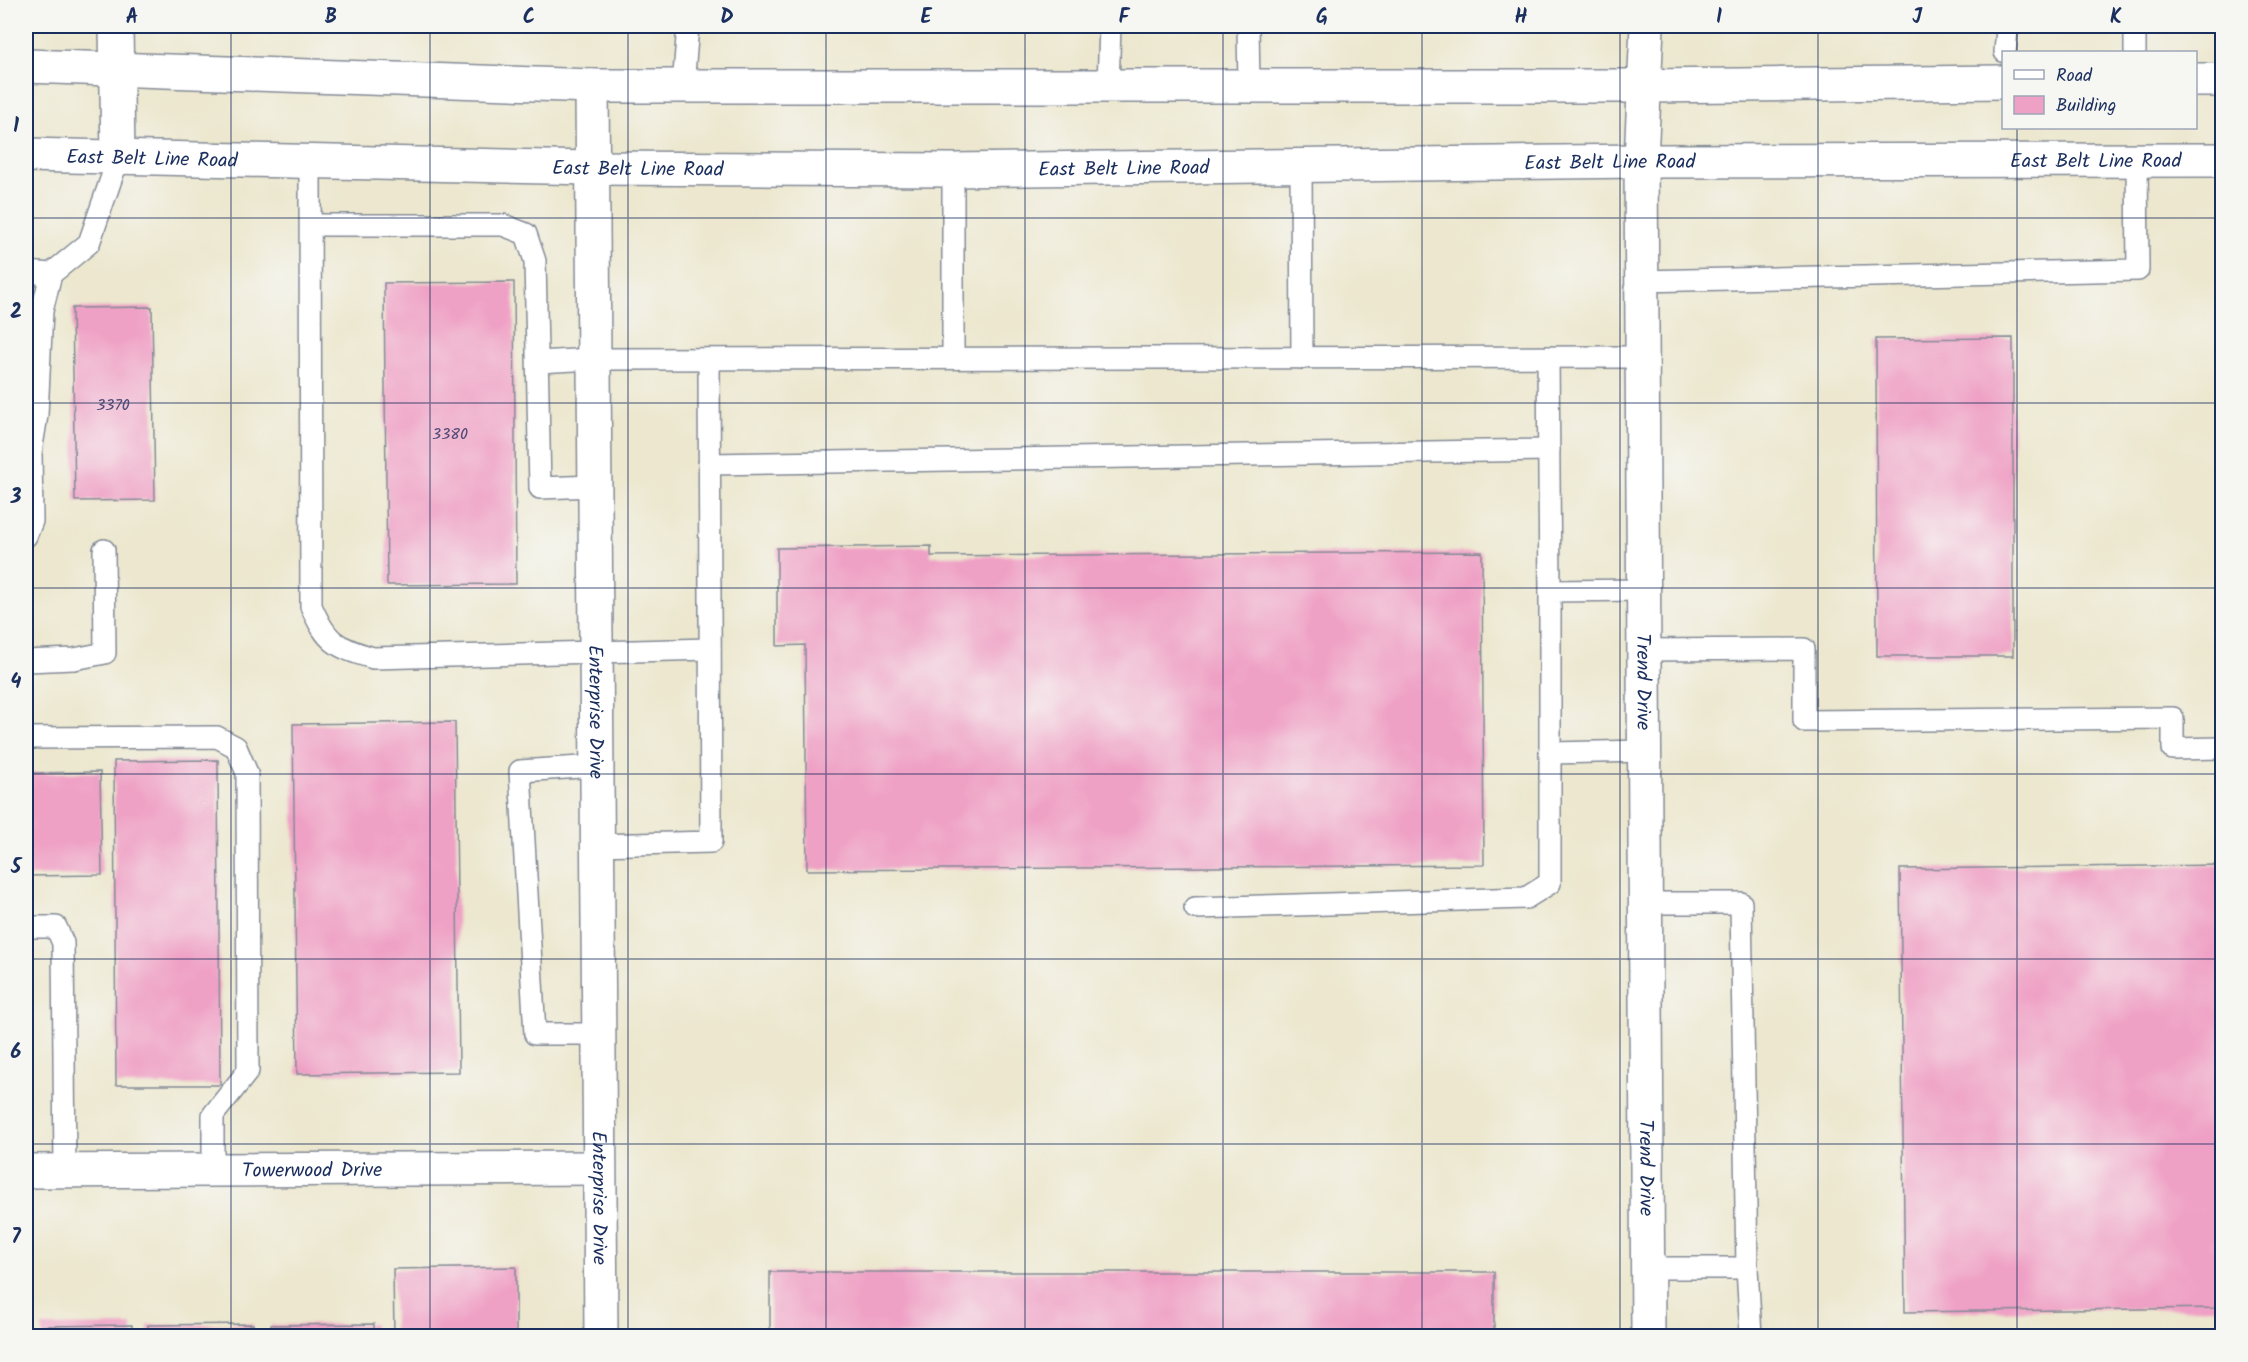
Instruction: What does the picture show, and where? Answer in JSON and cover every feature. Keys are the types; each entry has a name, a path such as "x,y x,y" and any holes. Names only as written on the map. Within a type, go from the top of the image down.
{"main road":[{"path":"116,26 118,159"},
{"name":"Trend Drive","path":"1647,26 1641,161 1641,281 1648,1336"},
{"path":"26,66 116,71 592,86 1646,86 2002,70"},
{"path":"2197,80 2223,80"},
{"name":"Enterprise Drive","path":"592,86 601,1336"},
{"name":"East Belt Line Road","path":"26,155 118,159 591,168 953,170 1641,161 2137,162 2223,160"},
{"name":"Towerwood Drive","path":"26,1171 598,1168"}],"lane":[{"path":"683,86 688,26"},
{"path":"1108,86 1110,26"},
{"path":"1248,26 1249,86"},
{"path":"2135,26 2135,51"},
{"path":"2006,51 2009,27"},
{"path":"26,536 32,521 31,452 37,415 42,311 51,274 89,243 118,159"},
{"path":"310,162 311,606 321,628 340,648 373,658 595,654 710,649"},
{"path":"1641,281 2138,270 2137,162"},
{"path":"1301,165 1302,358"},
{"path":"953,170 953,358"},
{"path":"310,225 503,225 526,234 535,261 540,488 594,486"},
{"path":"26,272 51,274"},
{"path":"1195,908 1526,897 1550,883 1548,357"},
{"path":"538,362 593,359 1642,357"},
{"path":"596,845 711,842 709,359"},
{"path":"709,464 1550,450"},
{"path":"26,661 74,659 105,653 105,550"},
{"path":"1550,591 1644,590"},
{"path":"1644,650 1804,649 1804,721 2173,718 2173,749 2223,748"},
{"path":"26,738 217,736 236,747 247,773 248,1071 213,1115 213,1170"},
{"path":"1550,753 1645,752"},
{"path":"596,766 520,771 535,1034 598,1035"},
{"path":"1646,903 1742,903 1750,1336"},
{"path":"26,927 56,927 63,943 65,1171"},
{"path":"1648,1268 1747,1269"}],"building":[{"path":"514,282 516,584 387,585 384,283"},
{"path":"152,307 155,500 75,501 72,308"},
{"path":"2013,338 2013,656 1877,656 1876,339"},
{"path":"931,546 931,556 1482,552 1484,865 807,870 805,645 777,646 777,548"},
{"path":"455,722 459,1072 297,1074 293,724"},
{"path":"218,760 220,1085 116,1085 114,761"},
{"path":"100,772 102,875 26,876 26,773"},
{"path":"2222,865 2222,1308 1905,1312 1900,869"},
{"path":"516,1267 516,1336 394,1336 393,1269"},
{"path":"770,1272 1494,1272 1494,1336 770,1336"},
{"path":"253,1324 253,1336 148,1336 148,1325"},
{"path":"374,1324 374,1336 271,1336 271,1325"},
{"path":"132,1325 132,1336 42,1336 42,1326"}]}
